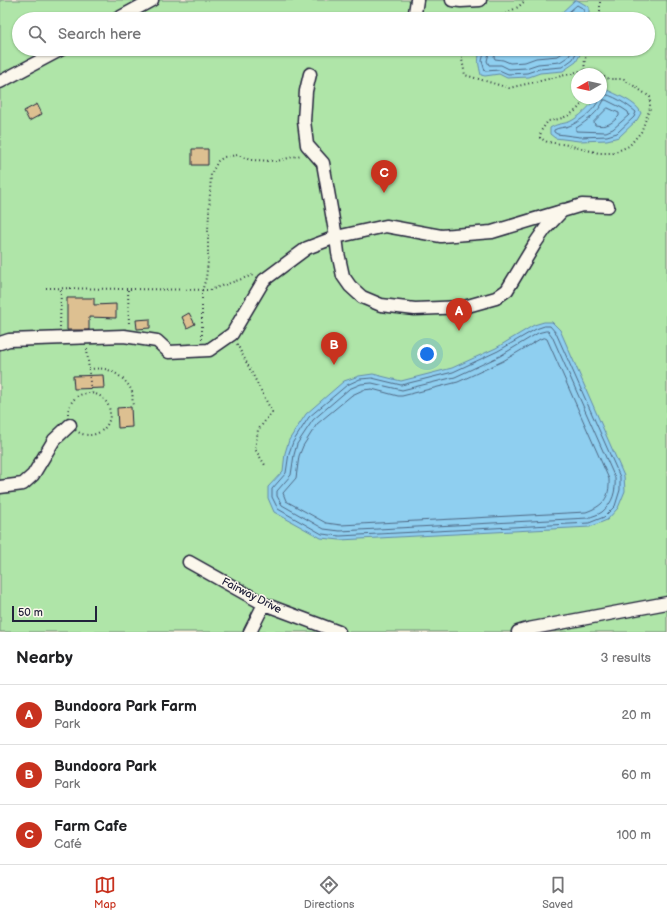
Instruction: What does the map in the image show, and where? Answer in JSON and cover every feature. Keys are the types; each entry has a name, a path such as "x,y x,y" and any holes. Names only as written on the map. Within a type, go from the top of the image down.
{"street":[{"path":"130,12 152,0"},
{"path":"415,12 417,0"},
{"path":"452,0 480,0"},
{"path":"0,82 49,56"},
{"path":"310,74 306,91 304,121 307,145 323,163 343,276 350,286 362,297 381,305 414,310 464,307 496,298 507,290 545,229 563,210"},
{"path":"0,343 10,340 129,336 156,341 169,352 208,350 232,334 264,280 307,248 336,237 386,226 441,236 492,232 582,205 608,206"},
{"path":"0,487 23,484 33,475 54,440 70,425"},
{"name":"Fairway Drive","path":"189,562 264,604 320,629 339,632"},
{"path":"518,632 667,603"},
{"path":"250,632 264,604"}],"path":[{"path":"508,12 518,7 526,0"},
{"path":"600,0 600,12"},
{"path":"461,56 465,74 508,88 571,74"},
{"path":"584,68 585,56"},
{"path":"581,104 573,113 560,119 548,121 541,131 540,138 547,142 599,153 613,153 629,146 641,132 650,108 650,96 624,78 607,78"},
{"path":"202,350 202,291 206,278 208,262 211,174 218,161 224,157 238,155 250,160 277,161 313,152"},
{"path":"46,288 202,291 210,290 257,274 272,274"},
{"path":"60,338 61,289"},
{"path":"128,290 129,336"},
{"path":"232,334 272,412 258,430 255,449 265,465"},
{"path":"86,337 91,393"},
{"path":"89,369 109,370 124,380 132,393 132,405"},
{"path":"91,393 103,398 108,404 111,412 110,421 106,428 100,434 92,436 83,435 76,431 70,425 68,417 69,408 72,401 79,395 91,393"}],"green space":[{"path":"0,0 667,0 667,632 0,632"}],"water":[{"path":"575,0 589,7 589,12 562,12"},
{"path":"479,56 579,56 576,62 563,71 540,73 529,77 507,78 499,74 485,76 481,75"},
{"path":"607,90 635,105 641,113 637,120 619,137 607,140 579,141 555,138 550,134 550,128 569,122 591,104 607,104"},
{"path":"544,322 552,322 560,330 624,476 625,491 618,508 607,520 590,527 340,540 321,538 274,512 268,498 268,487 283,471 285,453 289,440 306,414 344,381 359,376 373,374 401,381 452,368 496,348 534,325"}],"building":[{"path":"37,104 42,114 29,121 24,111"},
{"path":"192,149 208,149 208,165 192,165"},
{"path":"67,298 94,298 94,305 116,304 116,318 89,317 89,330 67,330"},
{"path":"189,313 195,324 187,328 182,317"},
{"path":"150,319 150,328 137,329 136,320"},
{"path":"103,375 104,388 74,389 73,376"},
{"path":"131,407 132,427 118,428 117,408"}],"place":[{"name":"Farm Cafe","path":"384,193"},
{"name":"Bundoora Park Farm","path":"459,331"},
{"name":"Bundoora Park","path":"334,365"}]}
